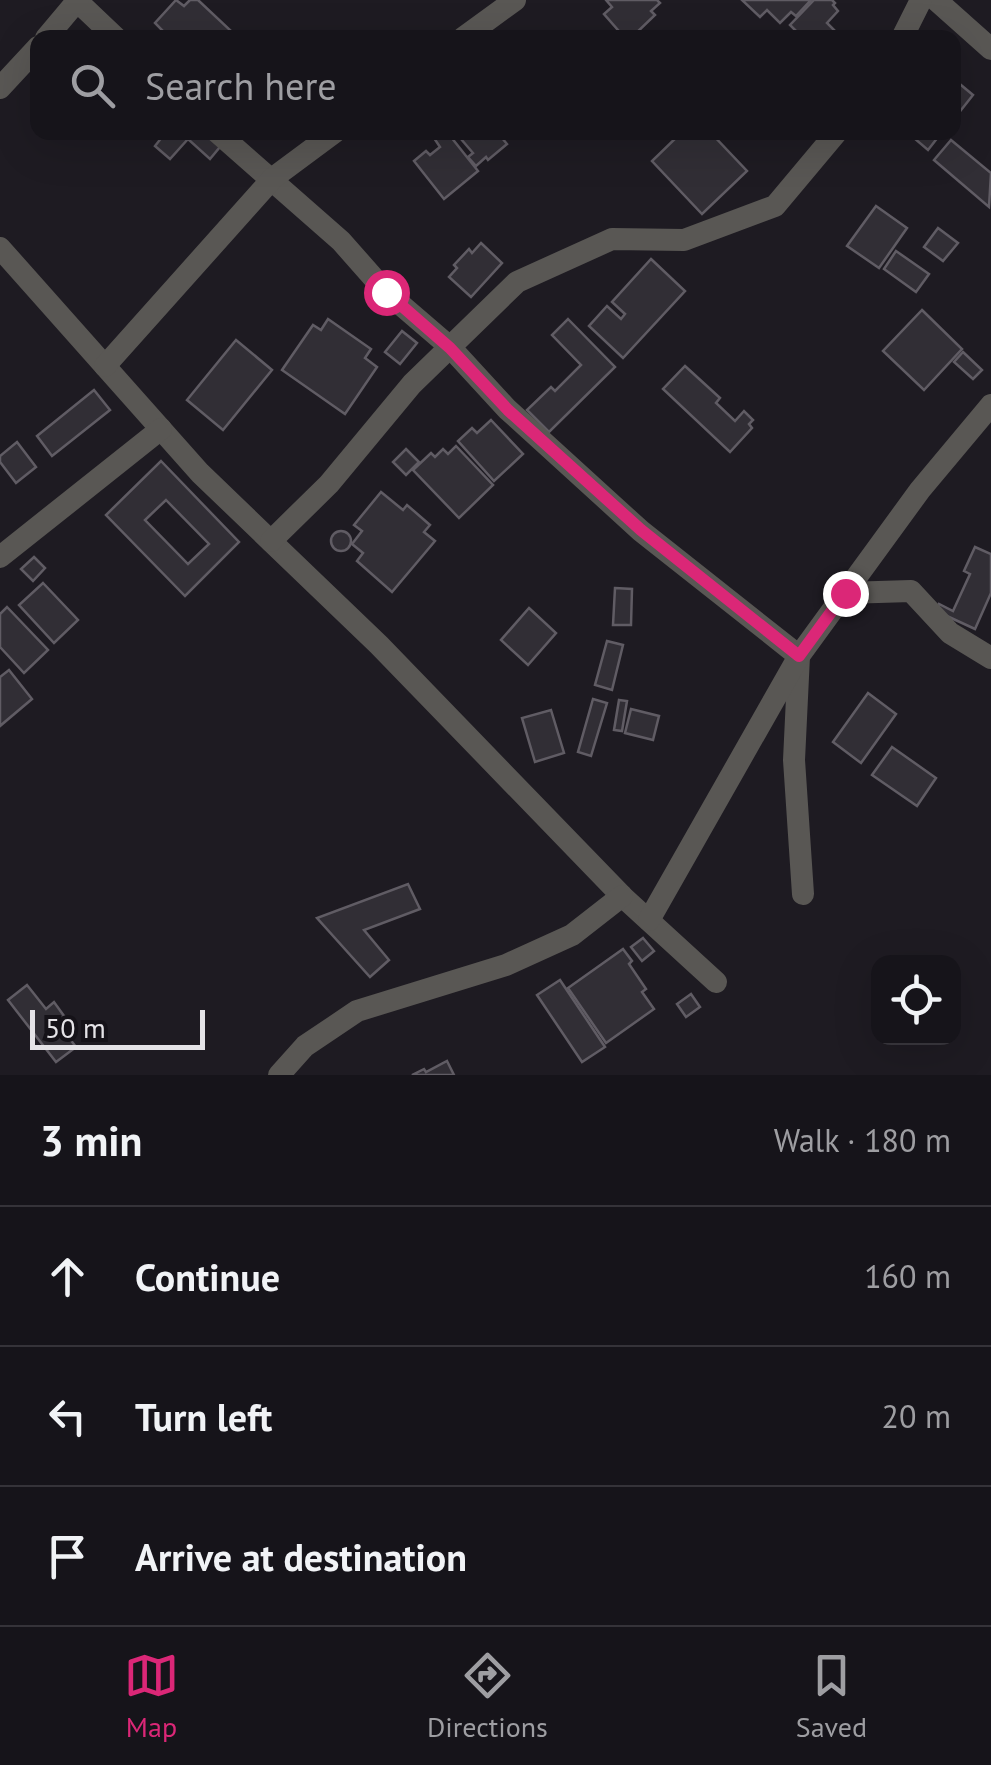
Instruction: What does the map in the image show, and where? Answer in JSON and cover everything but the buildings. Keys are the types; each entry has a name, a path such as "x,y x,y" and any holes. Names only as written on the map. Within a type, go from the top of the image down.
{"street":[{"path":"53,30 78,0 108,30"},
{"path":"474,30 515,0"},
{"path":"906,30 921,0"},
{"path":"936,0 991,49"},
{"path":"0,88 30,56"},
{"path":"227,140 341,242 386,292 450,348 508,410 641,530 799,656"},
{"path":"105,366 272,178 324,140"},
{"path":"270,541 329,484 412,384 517,282 612,239 684,240 775,206 830,140"},
{"path":"0,248 200,473 379,645 622,896 716,982"},
{"path":"648,920 799,656 920,490 991,405"},
{"path":"0,557 161,429"},
{"path":"845,593 911,591 950,633 991,658"},
{"path":"799,656 794,760 803,894"},
{"path":"279,1075 305,1046 357,1011 506,965 572,936 622,896"}],"route":[{"path":"386,292 450,348 508,410 641,530 799,656 845,593"}]}
